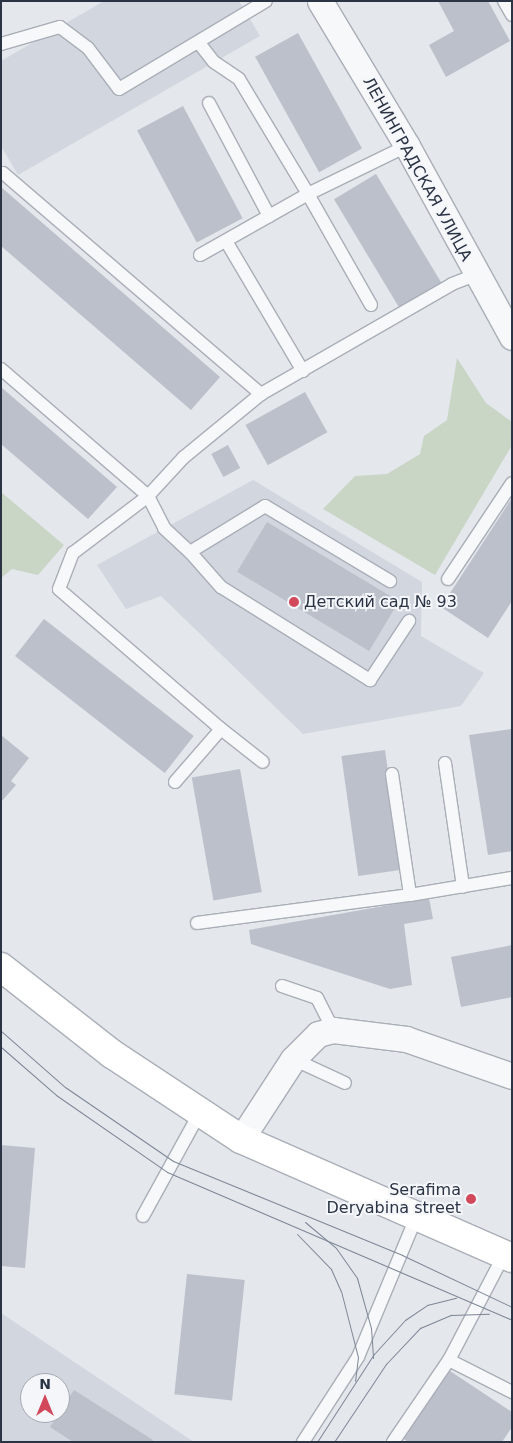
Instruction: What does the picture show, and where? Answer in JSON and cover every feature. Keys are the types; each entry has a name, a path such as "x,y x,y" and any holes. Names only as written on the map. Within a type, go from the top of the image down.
{"street":[{"name":"ЛЕНИНГРАДСКАЯ УЛИЦА","path":"320,1 407,146 476,276 512,337"},
{"path":"1,966 112,1054 199,1114 241,1139 416,1218 508,1257"},
{"path":"241,1139 293,1059 318,1034 333,1030 406,1039 512,1076"}],"lane":[{"path":"1,44 60,27 88,48 119,89 199,43 266,1"},
{"path":"504,1 512,15"},
{"path":"199,43 214,62 239,79 371,304"},
{"path":"209,103 269,216"},
{"path":"200,255 308,194 407,146"},
{"path":"3,173 261,394"},
{"path":"226,241 303,371"},
{"path":"263,762 58,589 73,553 148,496 184,457 261,394 452,284 476,276"},
{"path":"1,369 148,496 164,528 190,552 221,587 370,680 409,621"},
{"path":"448,579 512,483"},
{"path":"190,552 265,506 390,581"},
{"path":"175,782 222,729"},
{"path":"445,763 463,887"},
{"path":"392,774 410,894"},
{"path":"197,923 463,887 512,878"},
{"path":"282,986 317,998 333,1030"},
{"path":"293,1059 345,1083"},
{"path":"143,1216 199,1114"},
{"path":"303,1442 358,1357 416,1218"},
{"path":"393,1442 449,1360 508,1257"},
{"path":"449,1360 512,1392"}],"shaded area":[{"path":"104,1 239,1 260,36 18,175 1,146 1,61"},
{"name":"Детский сад № 93","path":"253,480 422,582 421,636 484,673 461,706 303,734 161,596 126,609 97,565"},
{"path":"1,1313 194,1442 1,1442"}],"green space":[{"path":"457,358 486,403 512,422 512,445 435,575 323,509 355,476 387,474 420,454 424,436 447,420"},
{"path":"1,492 64,545 38,575 12,569 1,578"}],"building":[{"path":"438,1 488,1 510,41 446,77 429,45 454,31"},
{"path":"298,33 362,148 319,172 255,57"},
{"path":"183,106 243,218 197,243 137,130"},
{"path":"376,174 441,283 399,308 334,199"},
{"path":"1,187 220,377 191,410 1,246"},
{"path":"1,387 117,487 88,519 1,444"},
{"path":"305,392 327,432 268,465 246,425"},
{"path":"228,445 240,468 223,477 211,454"},
{"path":"512,498 512,601 488,638 441,607"},
{"path":"267,522 399,601 369,651 237,572"},
{"path":"44,619 194,736 165,773 15,656"},
{"path":"512,729 512,851 488,855 469,735"},
{"path":"1,735 29,758 11,781 16,785 1,802"},
{"path":"385,750 402,870 358,876 341,756"},
{"path":"240,769 262,892 213,901 192,778"},
{"path":"429,898 433,919 404,924 412,985 390,989 251,944 249,930"},
{"path":"512,945 512,997 461,1007 451,957"},
{"path":"1,1145 35,1148 25,1268 1,1266"},
{"path":"187,1274 245,1280 232,1400 174,1394"},
{"path":"447,1369 512,1412 512,1427 502,1442 408,1442 401,1437"},
{"path":"74,1390 153,1440 152,1442 73,1442 50,1427 53,1423 70,1423 70,1396"}],"tram line":[{"path":"1,1031 65,1087 173,1161 402,1255 512,1307"},
{"path":"1,1047 56,1095 167,1172 512,1320"},
{"path":"305,1222 336,1248 357,1278 371,1328 373,1358"},
{"path":"297,1234 331,1269 341,1291 358,1357 355,1381"},
{"path":"317,1442 374,1354 405,1320 427,1305 456,1298"},
{"path":"334,1442 386,1364 420,1328 451,1315 489,1314"}],"place":[{"name":"Детский сад № 93","path":"294,602"},
{"name":"Serafima Deryabina street","path":"471,1199"}]}
